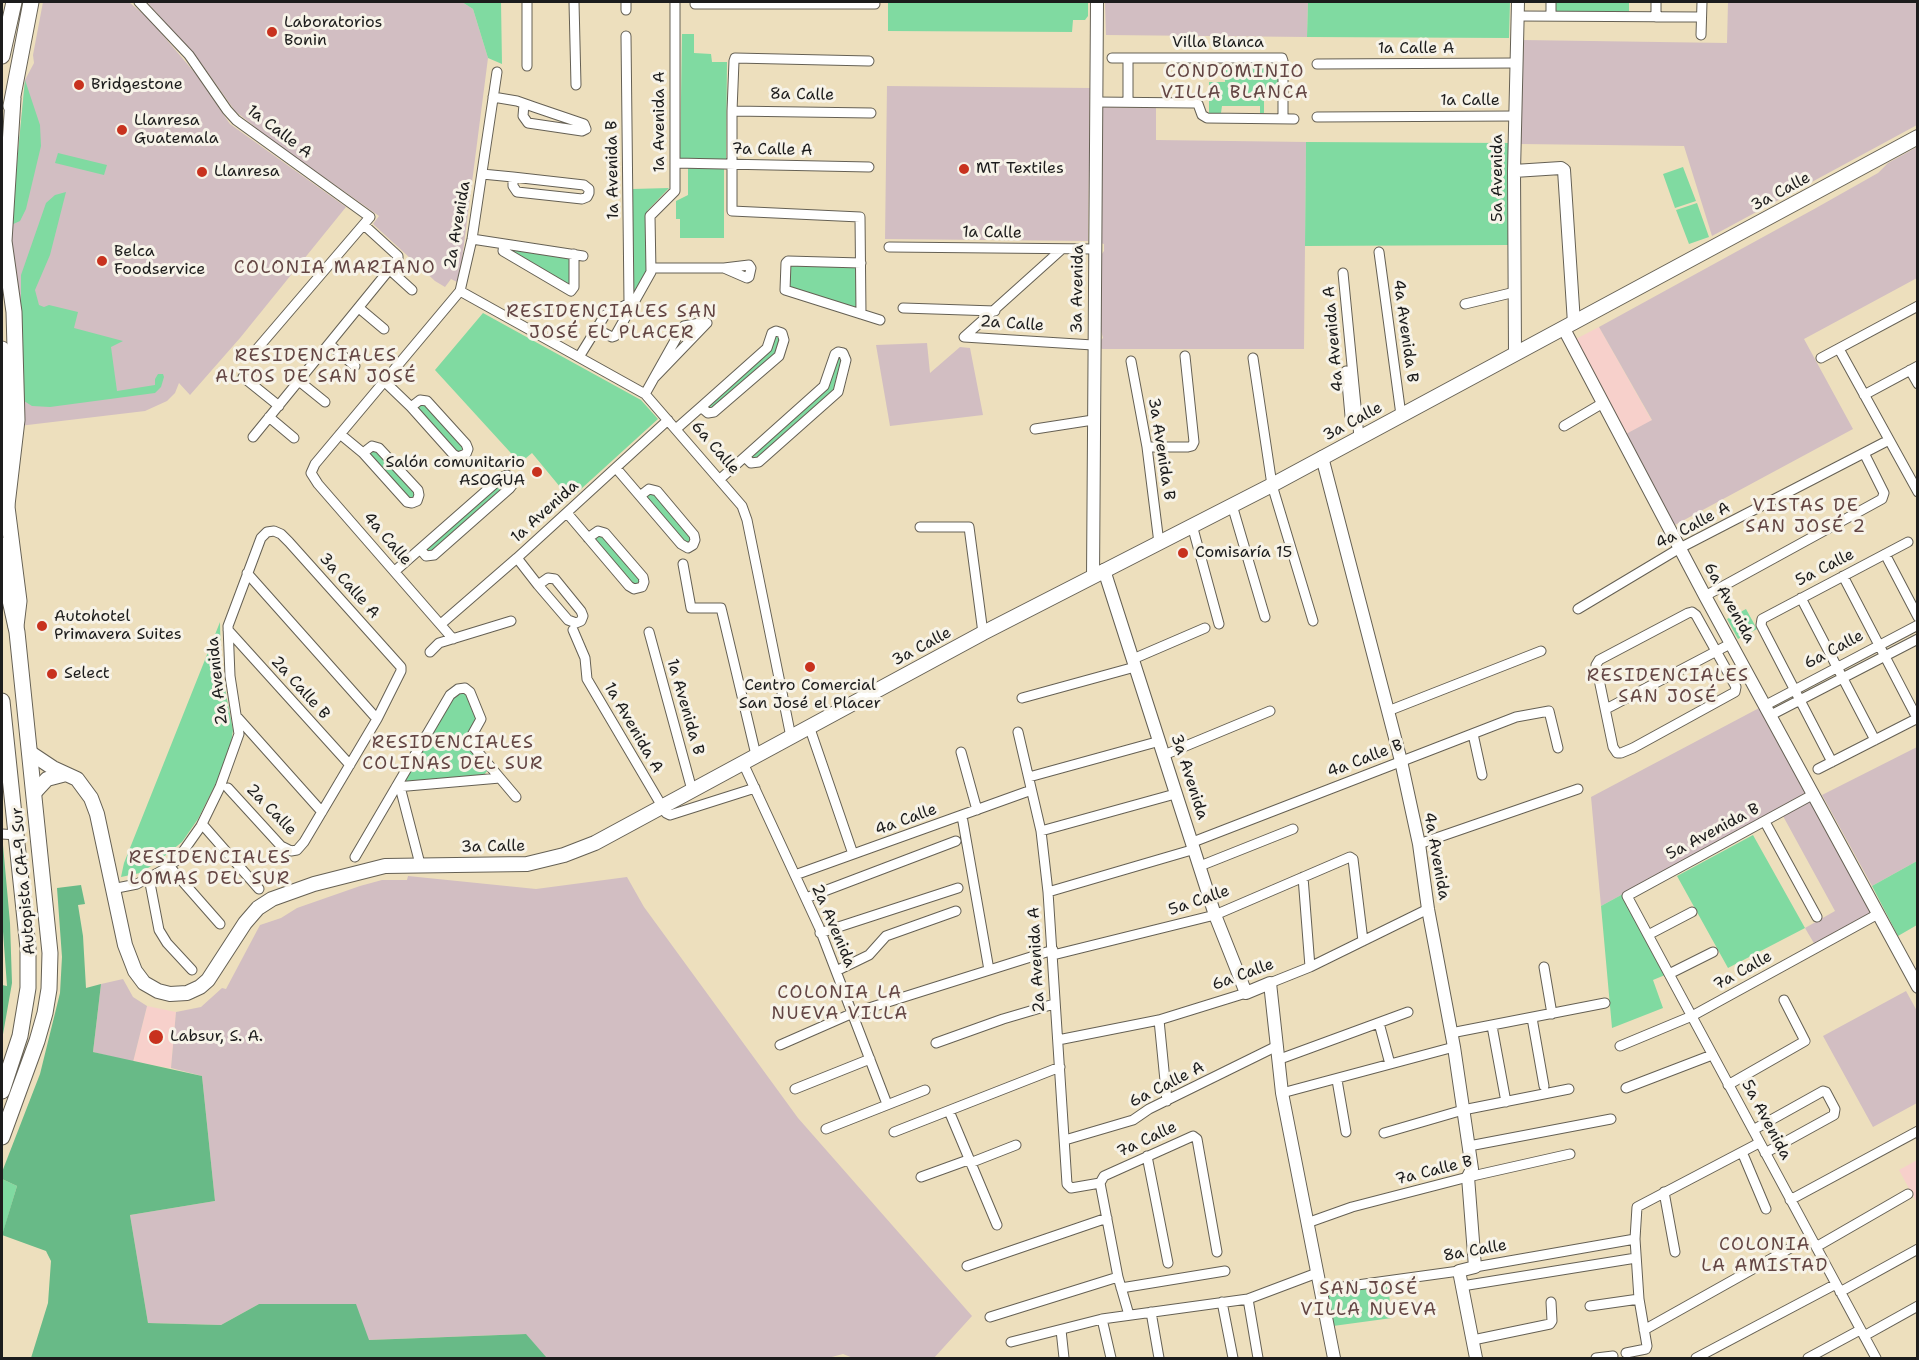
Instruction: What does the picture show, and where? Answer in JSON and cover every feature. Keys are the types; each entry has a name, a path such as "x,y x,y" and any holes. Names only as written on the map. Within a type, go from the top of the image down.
{"main road":[{"path":"2,55 14,2"},
{"path":"2,156 31,2"},
{"path":"7,505 17,420 14,312 4,241 13,98"},
{"name":"3a Calle","path":"29,752 81,781 94,803 124,945 135,971 144,983 164,993 181,994 197,989 208,980 245,923 258,908 272,899 314,884 388,865 520,865 571,853 595,843 983,633 1272,485 1322,457 1358,431 1401,415 1917,137"},
{"path":"2,349 7,505 19,602 16,626"},
{"name":"Autopista CA-9 Sur","path":"2,545 8,591 16,626 50,953 49,989 45,1013 2,1137"},
{"name":"Autopista CA-9 Sur","path":"2,701 28,948 28,988 20,1036 2,1091"},
{"path":"34,793 47,779 66,774"}],"street":[{"name":"1a Calle A","path":"139,2 189,55 236,120 367,221 380,239 398,256 390,270"},
{"path":"527,2 527,66"},
{"path":"574,2 576,85"},
{"name":"1a Avenida A","path":"596,329 612,337 615,336 632,302 651,272 651,216 675,191 675,2"},
{"name":"3a Avenida","path":"1097,2 1093,420 1099,574 1134,663 1215,915 1246,993"},
{"name":"5a Avenida","path":"1515,354 1514,171 1518,2"},
{"path":"1551,2 1551,16"},
{"path":"1656,2 1656,17"},
{"path":"1701,2 1701,35"},
{"path":"695,4 875,4"},
{"path":"1518,16 1701,16"},
{"name":"1a Avenida B","path":"626,36 632,302"},
{"path":"861,314 861,219 858,215 733,212 732,111 735,58 869,61"},
{"name":"Villa Blanca","path":"1112,58 1282,58 1284,61 1283,119"},
{"path":"1128,58 1128,102"},
{"name":"1a Calle A","path":"1317,64 1516,63"},
{"name":"2a Avenida","path":"311,474 315,464 460,291 472,239 497,72"},
{"path":"493,97 525,104 584,124 586,129 582,131 528,123 523,116 525,104"},
{"path":"1096,102 1197,103 1203,116 1207,118 1294,119"},
{"name":"8a Calle","path":"732,111 871,113"},
{"name":"1a Calle","path":"1317,117 1515,116"},
{"name":"7a Calle A","path":"675,163 869,166"},
{"name":"6a Avenida","path":"1514,171 1561,168 1563,170 1569,326 1603,403 1917,987"},
{"path":"482,174 513,177 584,185 589,189 590,194 582,199 517,192 513,186 513,177"},
{"path":"257,349 367,221"},
{"path":"472,239 579,255 574,287 571,291 503,251 504,244"},
{"name":"1a Calle","path":"889,247 1095,249"},
{"path":"903,308 995,311 1062,249"},
{"name":"4a Avenida B","path":"1379,252 1401,415"},
{"path":"861,263 788,261 784,287 787,291 880,320"},
{"path":"651,268 724,268"},
{"path":"253,437 390,270 412,290"},
{"name":"4a Avenida A","path":"1341,273 1358,431"},
{"name":"6a Calle","path":"460,291 645,394 742,506 747,520 791,736"},
{"path":"1465,304 1515,292"},
{"path":"579,357 604,315 632,302"},
{"path":"1821,358 1917,306"},
{"path":"359,308 384,329"},
{"name":"2a Calle","path":"995,311 964,337 1093,345"},
{"path":"645,394 655,376 684,326 707,323 655,376"},
{"path":"676,429 767,348 772,333 776,331 782,333 784,340 778,356 714,412 708,413 701,407"},
{"path":"329,344 355,366"},
{"path":"1839,349 1916,487"},
{"path":"720,479 824,386 836,354 843,353 846,360 838,392 760,462 752,463 745,457"},
{"path":"1147,447 1188,447 1194,442 1185,356"},
{"path":"1253,358 1272,485 1312,621"},
{"name":"3a Avenida B","path":"1131,361 1147,447 1159,543"},
{"path":"1864,395 1914,368 1917,384"},
{"path":"243,377 279,406"},
{"path":"299,381 325,402"},
{"path":"384,381 455,456 461,457 466,454 468,449 466,444 428,401 420,400 411,407"},
{"path":"1564,426 1603,403"},
{"path":"269,417 294,438"},
{"name":"1a Avenida","path":"441,624 668,420"},
{"path":"1035,429 1093,420"},
{"path":"340,434 363,453 407,502 417,501 418,490 379,448 372,446 363,453"},
{"name":"4a Calle A","path":"1578,609 1680,548 1889,440"},
{"path":"1706,596 1882,499 1884,493 1864,453"},
{"name":"4a Avenida","path":"1322,457 1401,761 1419,844 1469,1146 1472,1169 1468,1177 1475,1267"},
{"path":"615,468 683,546 688,548 693,545 694,535 657,491 649,489 640,496"},
{"name":"4a Calle","path":"311,474 453,639"},
{"path":"395,571 502,476 511,477 513,482 511,488 434,555 426,555 420,549"},
{"path":"1232,505 1265,617"},
{"path":"567,513 588,538 631,588 642,587 643,577 605,533 598,531 588,538"},
{"path":"1192,525 1219,624"},
{"path":"920,527 969,527 983,633"},
{"name":"2a Avenida","path":"112,889 135,885 169,866 184,852 202,824 220,787 237,744 238,734 230,676 228,630 231,616 261,538 270,531"},
{"name":"3a Calle A","path":"270,531 281,534 289,542 401,667 377,718"},
{"name":"5a Calle","path":"1794,690 1761,625 1762,619 1908,542"},
{"path":"1885,554 1917,617"},
{"path":"517,558 538,585 570,622 581,621 583,616 581,611 554,578 546,578 538,585"},
{"path":"683,564 691,608 721,608 756,754"},
{"path":"237,717 322,812 377,718 247,573"},
{"path":"1818,769 1917,718 1843,576"},
{"path":"1801,598 1875,740"},
{"path":"1692,612 1696,615 1716,651 1736,687 1736,692 1621,753 1617,753 1613,747 1596,665 1599,660 1692,612"},
{"path":"430,652 439,643 511,621"},
{"name":"6a Calle","path":"1768,710 1794,690 1917,625"},
{"path":"1022,698 1134,663 1205,628"},
{"name":"2a Calle B","path":"228,630 350,765"},
{"name":"1a Avenida A","path":"573,630 585,658 587,680 662,807"},
{"name":"1a Avenida B","path":"649,632 692,790"},
{"name":"6a Calle","path":"1768,710 1800,700 1917,639"},
{"path":"1606,709 1732,643"},
{"path":"1388,711 1540,651"},
{"path":"355,857 451,694 462,687 470,692 481,719 471,737 471,744 516,797"},
{"path":"1794,690 1832,762"},
{"path":"1164,755 1270,711"},
{"name":"4a Calle B","path":"1048,892 1194,845 1516,717 1546,711 1550,713 1558,748"},
{"path":"809,726 853,854"},
{"name":"2a Avenida A","path":"1018,732 1041,831 1053,952 1054,1004 1067,1184 1071,1188"},
{"path":"1473,734 1482,775"},
{"path":"237,744 240,738 245,736 258,740"},
{"path":"1029,777 1160,741"},
{"path":"961,752 977,810"},
{"name":"2a Avenida","path":"743,763 806,898 887,1104"},
{"path":"479,779 490,771 490,766"},
{"path":"398,787 500,778"},
{"path":"398,787 420,864"},
{"path":"662,807 670,815 755,788"},
{"name":"2a Calle","path":"228,789 281,846 293,851 302,846 322,812"},
{"path":"1419,844 1578,789"},
{"name":"4a Calle","path":"795,875 1026,792"},
{"path":"1041,831 1175,794"},
{"name":"5a Avenida B","path":"1627,897 1628,894 1814,794"},
{"path":"962,816 989,970"},
{"path":"1765,822 1817,916"},
{"path":"202,824 259,889"},
{"path":"1200,866 1293,829"},
{"path":"2,834 17,835"},
{"path":"806,898 956,842"},
{"name":"5a Calle","path":"780,1046 853,1013 989,970 1053,952 1215,915 1350,857 1353,860 1363,941"},
{"path":"169,866 220,924"},
{"path":"1303,877 1310,967"},
{"path":"148,878 159,930 167,943 192,970"},
{"path":"820,933 958,888"},
{"name":"5a Avenida","path":"1627,897 1876,1359"},
{"name":"6a Calle","path":"1058,1040 1159,1020 1246,993 1310,967 1428,909"},
{"path":"836,971 869,955 886,936 956,911"},
{"path":"1648,935 1692,912"},
{"name":"7a Calle","path":"1620,1046 1692,1016 1878,914"},
{"path":"1669,974 1713,952"},
{"path":"1544,967 1552,1014"},
{"path":"1270,983 1282,1093 1334,1359"},
{"path":"1728,1085 1805,1041 1784,1000"},
{"path":"936,1043 1002,1019 1054,1004"},
{"path":"1451,1034 1605,1004"},
{"path":"1280,1059 1408,1012"},
{"path":"1532,1018 1544,1086"},
{"path":"1159,1020 1167,1101"},
{"path":"1379,1023 1390,1064"},
{"path":"1492,1026 1506,1102"},
{"name":"6a Calle A","path":"1065,1140 1133,1120 1149,1109 1277,1046"},
{"path":"1282,1093 1454,1047"},
{"path":"1626,1088 1713,1055"},
{"path":"795,1089 870,1059"},
{"path":"894,1132 1060,1067"},
{"path":"1337,1080 1346,1132"},
{"path":"1384,1133 1463,1110 1569,1089"},
{"path":"826,1129 925,1090"},
{"path":"1753,1130 1823,1091 1826,1092 1835,1109 1834,1115 1765,1153"},
{"path":"949,1111 997,1226"},
{"path":"1469,1146 1611,1119"},
{"path":"1790,1200 1917,1131"},
{"name":"7a Calle","path":"1071,1188 1101,1183 1104,1176 1188,1137 1197,1139 1217,1252"},
{"path":"1626,1353 1646,1349 1647,1346 1639,1299 1636,1258 1637,1207 1760,1143"},
{"path":"921,1177 1016,1145"},
{"path":"1742,1152 1766,1209"},
{"name":"7a Calle B","path":"1307,1222 1352,1207 1468,1177 1570,1154"},
{"path":"1147,1156 1168,1263"},
{"path":"1101,1183 1118,1276 1129,1315"},
{"path":"1664,1192 1676,1252"},
{"path":"1816,1247 1908,1194"},
{"path":"967,1266 1107,1218"},
{"path":"1644,1330 1810,1237"},
{"name":"8a Calle","path":"1321,1290 1459,1271 1635,1239"},
{"path":"1696,1359 1917,1249"},
{"path":"1462,1286 1636,1258"},
{"path":"1121,1288 1225,1271"},
{"path":"1459,1271 1476,1359"},
{"path":"1011,1342 1102,1319 1248,1299 1317,1274"},
{"path":"990,1317 1118,1276"},
{"path":"1248,1299 1258,1359"},
{"path":"1590,1306 1639,1299"},
{"path":"1222,1302 1233,1359"},
{"path":"1473,1340 1550,1323 1552,1321 1551,1302"},
{"path":"1808,1359 1917,1306"},
{"path":"1151,1311 1159,1359"},
{"path":"1102,1319 1111,1359"},
{"path":"1061,1330 1064,1359"},
{"path":"1596,1359 1613,1356"}],"shaded area":[{"path":"43,2 129,2 149,19 195,73 230,124 346,207 240,338 190,395 179,383 175,393 167,401 145,411 19,426 11,225 25,80 34,63 33,55"},
{"path":"147,2 462,2 473,9 488,58 459,283 451,279 445,287 435,281 373,224 379,216 270,139 235,111 201,63"},
{"path":"1105,2 1308,2 1307,37 1106,35"},
{"path":"1728,2 1917,2 1917,125 1712,236 1684,146 1521,144 1522,40 1727,43"},
{"name":"MT Textiles","path":"887,86 1090,88 1088,241 885,239"},
{"path":"1101,107 1156,108 1156,140 1306,142 1304,349 1102,349 1099,346 1103,338 1100,327 1101,255 1104,251 1104,244 1100,243"},
{"path":"1917,147 1917,278 1804,339 1853,429 1673,526 1626,434 1652,420 1599,327 1878,173 1888,163"},
{"path":"1599,327 1652,421 1626,434 1574,340"},
{"path":"927,343 930,373 960,347 970,348 983,415 890,426 876,345"},
{"path":"1761,707 1806,794 1601,906 1591,797"},
{"path":"1917,747 1917,861 1872,886 1822,795"},
{"path":"1811,801 1871,913 1815,945 1805,928 1835,911 1783,816"},
{"path":"408,876 536,889 627,877 644,907 798,1118 972,1316 934,1358 853,1358 843,1354 828,1358 547,1358 525,1334 368,1340 355,1304 259,1304 221,1325 148,1323 130,1215 215,1201 202,1076 171,1068 176,1012 201,1007 222,988 226,989 260,925 281,918 297,908 360,886 382,880 407,880"},
{"path":"123,979 133,997 147,1006 133,1062 93,1052 101,984"},
{"path":"1906,991 1917,1011 1917,1103 1873,1127 1823,1036"},
{"name":"Labsur, S. A.","path":"147,1006 176,1012 171,1068 133,1062"},
{"path":"1917,1160 1917,1203 1899,1170"}],"green space":[{"path":"462,2 501,2 502,64 488,58 473,9"},
{"path":"888,2 1088,2 1088,16 1085,20 1073,20 1072,32 888,31"},
{"path":"1308,2 1510,2 1509,38 1307,37"},
{"path":"1556,2 1629,2 1629,12 1556,11"},
{"path":"682,34 694,34 694,53 711,54 712,62 727,62 726,161 680,160"},
{"path":"1225,66 1278,66 1278,92 1264,92 1264,113 1260,113 1260,106 1222,106 1221,113 1209,113 1209,82 1225,82"},
{"path":"25,80 40,125 41,146 26,209 20,221 11,225"},
{"path":"1306,142 1509,143 1508,245 1305,246"},
{"path":"58,153 107,165 104,175 55,163"},
{"path":"724,167 724,238 680,238 680,219 676,219 676,201 688,195 688,168"},
{"path":"1683,167 1696,201 1675,208 1663,174"},
{"path":"669,188 647,211 648,271 633,296 632,189"},
{"path":"66,192 50,255 35,290 39,305 78,312 74,328 123,341 111,347 117,391 155,385 158,374 163,374 161,387 155,393 50,407 32,406 24,401 21,392 21,275 46,203 55,195"},
{"path":"1697,203 1709,237 1689,244 1676,210"},
{"path":"504,244 574,254 574,287 503,251"},
{"path":"786,263 861,263 861,314 784,287"},
{"path":"483,313 641,400 658,419 570,499 532,453 520,463 435,370"},
{"path":"780,332 779,356 714,412 701,407 767,348 771,335"},
{"path":"843,353 838,392 759,462 745,457 824,386 835,354"},
{"path":"420,400 466,444 461,457 411,407"},
{"path":"372,446 418,490 412,503 363,453"},
{"path":"502,476 513,480 434,555 420,549"},
{"path":"649,489 694,535 688,548 640,496"},
{"path":"598,531 643,577 637,589 588,538"},
{"path":"1746,609 1757,629 1738,639 1727,619"},
{"path":"220,622 221,668 233,730 231,744 219,777 198,819 182,842 140,873 121,877 124,863"},
{"path":"464,692 470,697 476,720 466,744 488,770 482,777 407,782 406,779 456,694"},
{"path":"1753,835 1805,928 1728,968 1677,876"},
{"path":"3,845 10,923 12,983 2,1040 2,985 7,986 2,918"},
{"path":"1917,861 1917,925 1898,936 1872,886"},
{"path":"81,885 85,904 78,905 83,936 86,988 101,984 93,1052 202,1076 215,1201 130,1215 148,1323 221,1325 259,1304 356,1304 369,1340 526,1334 547,1358 31,1358 48,1303 51,1261 46,1251 2,1235 17,1186 2,1179 2,1172 40,1074 60,993 62,957 57,888"},
{"path":"1623,894 1665,975 1653,980 1663,1008 1612,1028 1601,906"},
{"path":"2,1179 17,1186 2,1236"},
{"path":"1388,1286 1392,1318 1333,1326 1328,1294"}],"place":[{"name":"Laboratorios Bonin","path":"272,32"},
{"name":"Bridgestone","path":"79,85"},
{"name":"Llanresa Guatemala","path":"122,130"},
{"name":"MT Textiles","path":"964,169"},
{"name":"Llanresa","path":"202,172"},
{"name":"Belca Foodservice","path":"102,261"},
{"name":"Salón comunitario ASOGUA","path":"537,472"},
{"name":"Comisaría 15","path":"1183,553"},
{"name":"Autohotel Primavera Suites","path":"42,626"},
{"name":"Centro Comercial San José el Placer","path":"810,667"},
{"name":"Select","path":"52,674"},
{"name":"Labsur, S. A.","path":"156,1037"}],"district":[{"name":"CONDOMINIO VILLA BLANCA","path":"1235,82"},
{"name":"COLONIA MARIANO","path":"335,268"},
{"name":"RESIDENCIALES SAN JOSÉ EL PLACER","path":"612,322"},
{"name":"RESIDENCIALES ALTOS DE SAN JOSÉ","path":"316,366"},
{"name":"VISTAS DE SAN JOSÉ 2","path":"1806,516"},
{"name":"RESIDENCIALES SAN JOSÉ","path":"1668,686"},
{"name":"RESIDENCIALES COLINAS DEL SUR","path":"453,753"},
{"name":"RESIDENCIALES LOMAS DEL SUR","path":"210,868"},
{"name":"COLONIA LA NUEVA VILLA","path":"840,1003"},
{"name":"COLONIA LA AMISTAD","path":"1765,1255"},
{"name":"SAN JOSÉ VILLA NUEVA","path":"1369,1299"}]}
